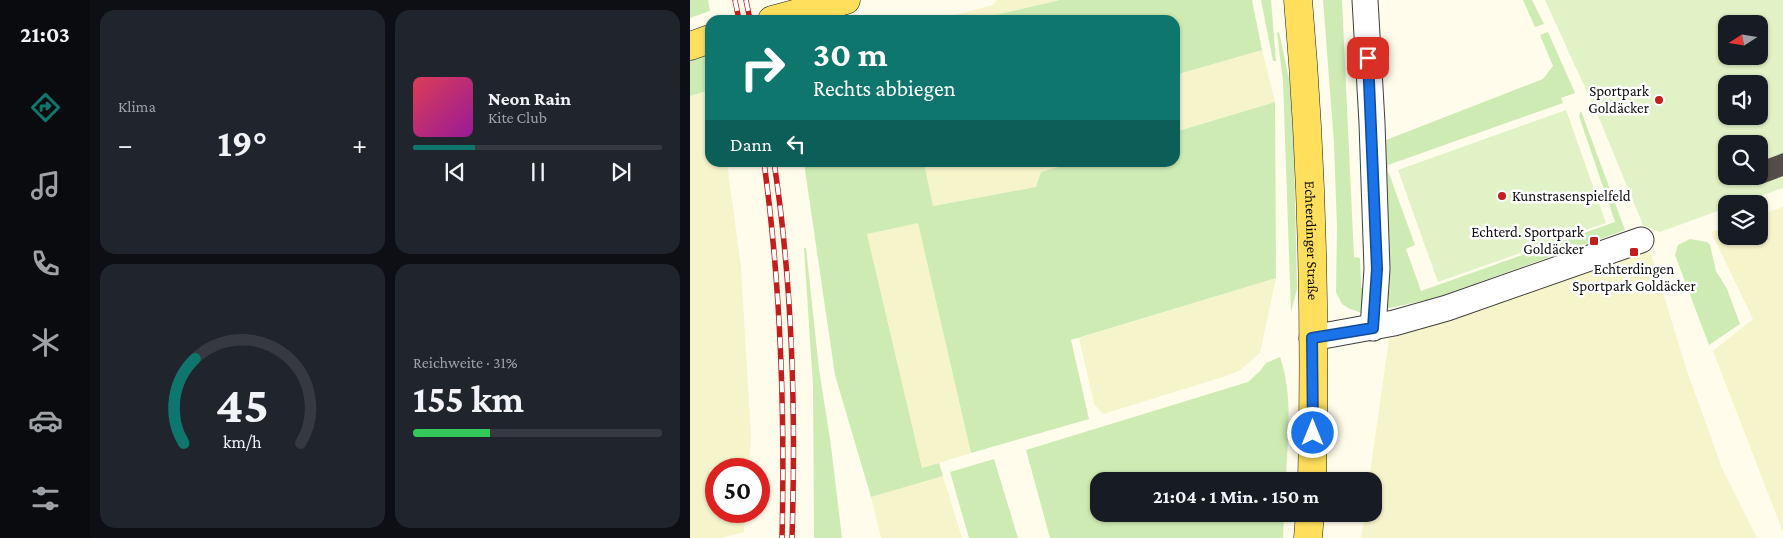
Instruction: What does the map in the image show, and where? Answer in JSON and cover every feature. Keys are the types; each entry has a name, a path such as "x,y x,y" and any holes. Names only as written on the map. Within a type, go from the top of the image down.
{"main road":[{"path":"790,15 846,0"},
{"name":"Echterdinger Straße","path":"1298,0 1310,163 1312,472"},
{"path":"690,46 705,41"},
{"path":"1308,538 1309,522"}],"lane":[{"path":"1365,0 1372,123 1377,269 1373,328"},
{"path":"1312,338 1373,328 1447,308 1641,240"}],"shaded area":[{"path":"997,0 1060,0 995,15 954,15 993,5"},
{"path":"1262,50 1275,102 1180,130 1180,74"},
{"path":"705,92 705,167 728,167 741,267 751,436 750,458 705,458 705,523 745,523 744,532 721,538 690,538 690,96"},
{"path":"925,167 1058,167 1041,172 1036,187 933,206"},
{"path":"1783,207 1783,532 1713,351 1753,319 1711,232 1718,230 1718,245 1768,245 1768,212"},
{"path":"918,222 971,453 922,468 867,234"},
{"path":"1650,251 1687,371 1722,468 1757,538 1361,538 1364,522 1382,522 1382,472 1370,472 1389,339"},
{"path":"1276,278 1260,353 1239,371 1103,414 1094,404 1079,338"},
{"path":"943,476 962,538 881,538 871,497"}],"green space":[{"path":"690,0 708,0 710,11 690,18"},
{"path":"1060,0 1252,0 1262,50 1180,74 1180,15 995,15"},
{"path":"1261,0 1271,0 1276,61 1273,61"},
{"path":"1323,0 1342,0 1354,257 1360,258 1361,288 1365,288 1362,313 1342,304 1336,292 1337,228 1334,143"},
{"path":"1523,0 1532,0 1544,24 1535,27"},
{"name":"Sportpark Goldäcker","path":"1545,0 1783,0 1783,188 1763,195 1718,195 1718,211 1660,232 1643,225 1599,118"},
{"path":"1279,32 1291,89 1294,154 1297,289 1291,312 1283,81 1277,33"},
{"path":"1548,32 1575,93 1561,98 1563,103 1388,165 1388,171 1415,245 1406,249 1421,291 1615,222 1579,116 1581,111 1625,230 1435,298 1385,309 1381,142 1543,79 1553,66 1540,35"},
{"path":"705,55 705,92 690,96 690,60"},
{"path":"1275,102 1276,278 1071,340 1089,419 971,453 918,223 867,234 922,468 939,463 943,476 871,497 835,375 805,167 925,167 933,206 1036,187 1041,172 1058,167 1180,167 1180,130"},
{"name":"Kunstrasenspielfeld","path":"1566,110 1606,223 1438,282 1398,170"},
{"path":"1690,239 1707,242 1710,245 1716,271 1727,289 1740,324 1709,345 1675,255 1678,245"},
{"path":"804,248 806,248 819,369 831,446 842,538 814,538 813,386"},
{"path":"1280,357 1287,387 1286,472 1090,472 1090,522 1284,522 1283,538 1050,538 1026,450 1248,382 1266,363"},
{"path":"994,459 1018,538 969,538 950,472"}],"building":[{"path":"1783,153 1783,176 1768,182 1768,159"}],"railway":[{"path":"735,0 738,15"},
{"path":"746,0 749,15"},
{"path":"765,167 778,303 783,444 782,538"},
{"path":"775,167 785,256 792,350 794,444 792,538"}],"place":[{"name":"Sportpark Goldäcker","path":"1659,100"},
{"name":"Kunstrasenspielfeld","path":"1502,196"},
{"name":"Echterd. Sportpark Goldäcker","path":"1594,241"},
{"name":"Echterdingen Sportpark Goldäcker","path":"1634,252"}],"route":[{"path":"1313,433 1312,338 1373,328 1377,269 1368,58"}]}
